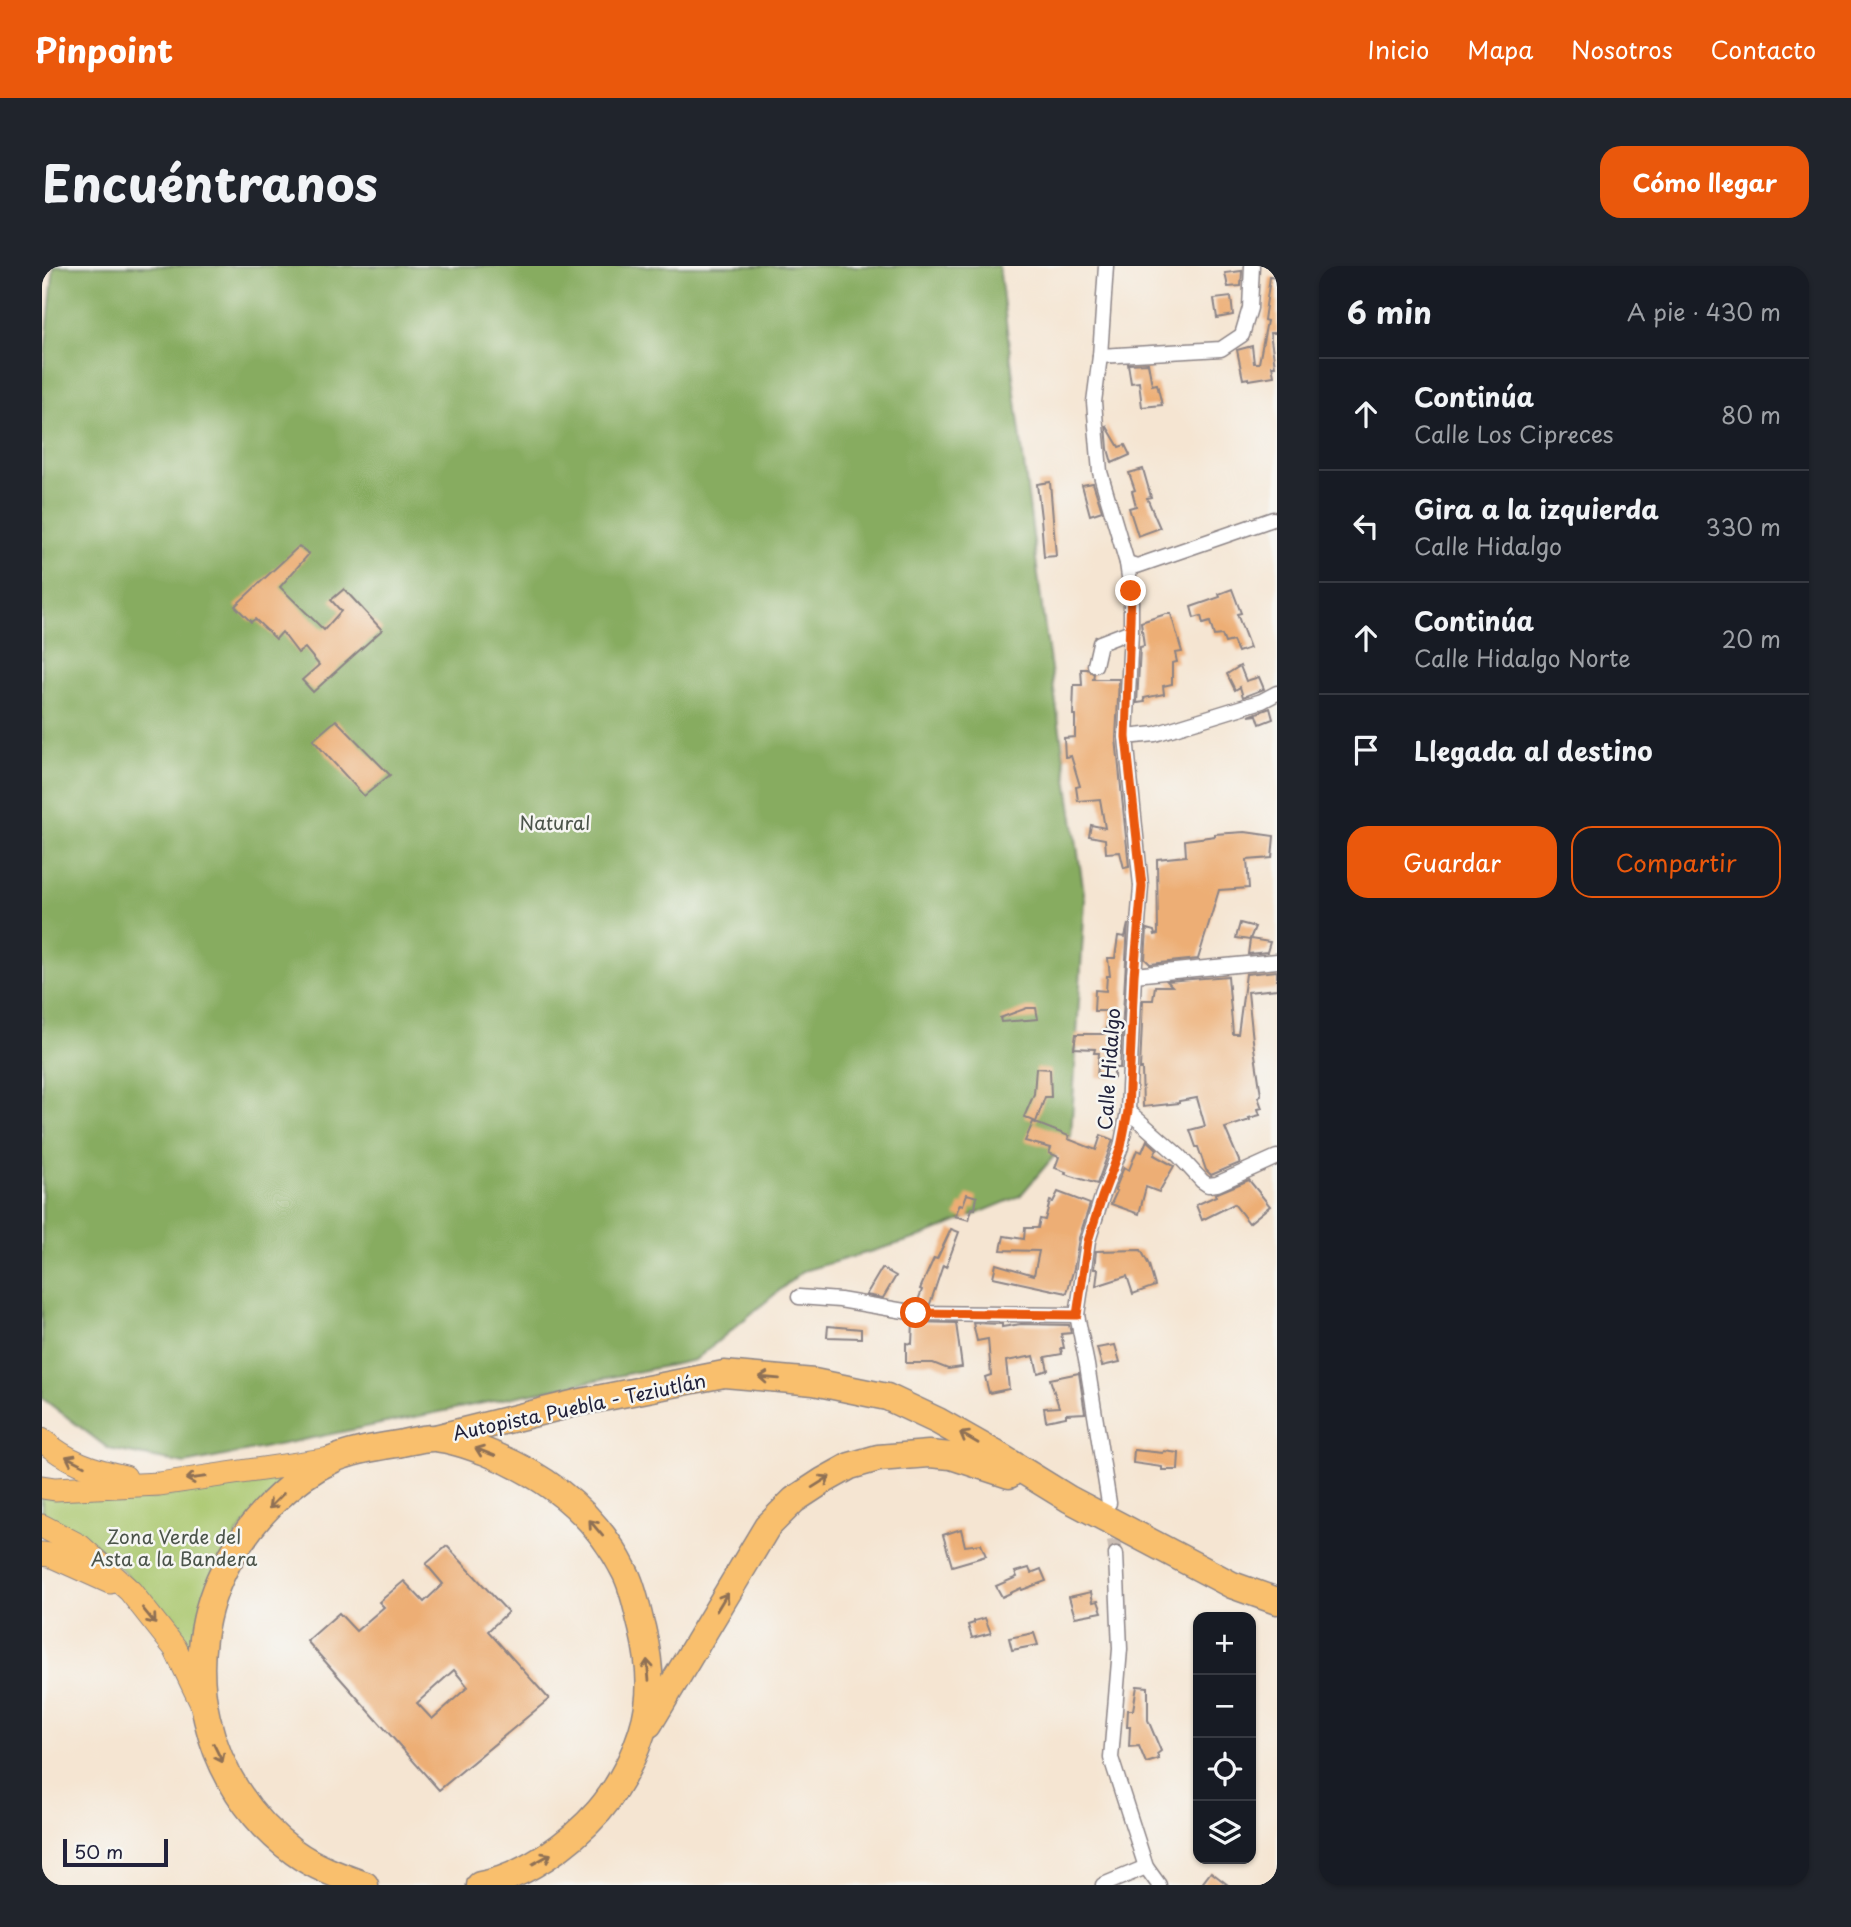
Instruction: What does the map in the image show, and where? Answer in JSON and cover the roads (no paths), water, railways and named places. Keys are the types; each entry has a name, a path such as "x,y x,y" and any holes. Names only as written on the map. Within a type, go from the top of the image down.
{"highway":[{"name":"Autopista Puebla - Teziutlán","path":"365,1885 325,1871 295,1853 271,1832 237,1791 212,1741 200,1674 206,1620 226,1566 242,1539 285,1491 304,1476 336,1458 378,1447 434,1438 576,1403 724,1374 814,1382 887,1397 965,1436 1069,1499"},
{"name":"Autopista Puebla - Teziutlán","path":"434,1438 496,1456 547,1482 599,1530 621,1564 631,1586 646,1645 650,1678 648,1707 637,1745 610,1798 590,1822 549,1856 492,1883 480,1885"},
{"name":"Autopista Puebla - Teziutlán","path":"637,1745 767,1527 794,1500 823,1480 850,1466 878,1458 929,1454 951,1456 994,1469 1069,1499"},
{"path":"1069,1499 1232,1585 1277,1601"}],"main road":[{"path":"42,1440 69,1460 95,1471 159,1484"},
{"path":"42,1488 159,1484 336,1458"},
{"path":"42,1526 80,1546 130,1591 175,1648 204,1708"},
{"path":"42,1555 50,1555 130,1591"}],"street":[{"name":"Calle Hidalgo","path":"1106,266 1094,402 1100,472 1127,563 1131,591 1126,737 1142,886 1134,975 1128,1111 1121,1147 1088,1241 1077,1315 1108,1503"},
{"path":"1100,356 1221,349 1242,335 1250,309 1252,266"},
{"path":"1127,563 1137,566 1273,519"},
{"path":"1095,665 1100,643 1131,631"},
{"path":"1126,737 1155,734 1262,701 1277,693"},
{"path":"1134,975 1277,961"},
{"path":"1128,1111 1208,1185 1217,1184 1277,1157"},
{"path":"799,1297 840,1300 916,1313 1077,1315"},
{"path":"1116,1554 1120,1649 1111,1758 1146,1867 1159,1885"},
{"path":"1103,1885 1146,1867"}],"tunnel":[{"path":"1111,1519 1116,1554"}],"park label":[{"name":"Natural","path":"555,822"},
{"name":"Zona Verde del Asta a la Bandera","path":"174,1547"}]}
